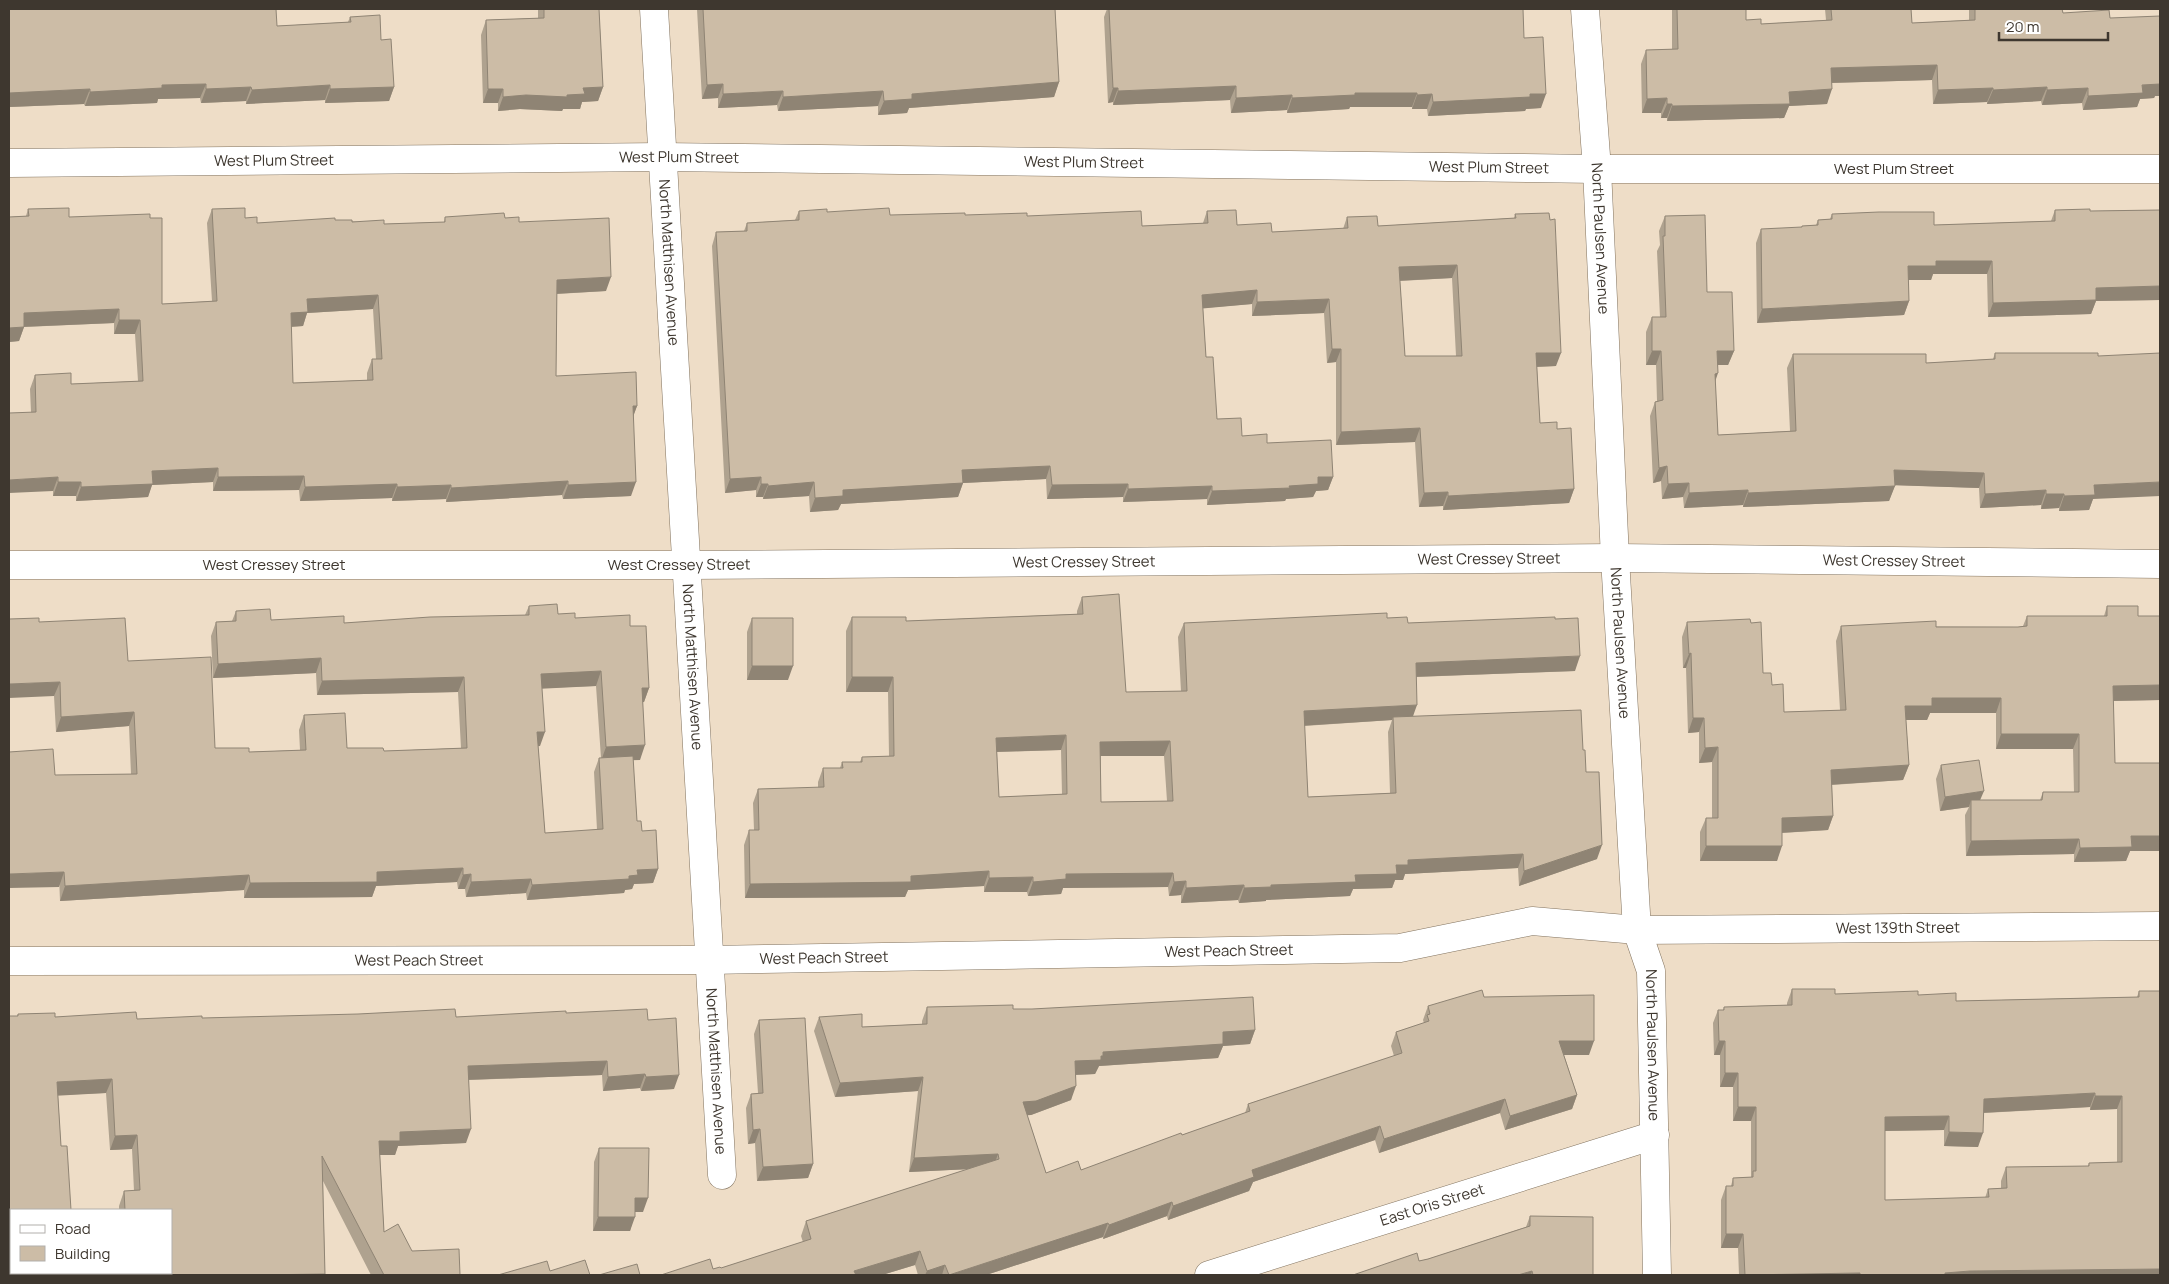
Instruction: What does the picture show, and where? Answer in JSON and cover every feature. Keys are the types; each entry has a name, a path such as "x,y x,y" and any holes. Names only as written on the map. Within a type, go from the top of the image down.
{"street":[{"name":"North Matthisen Avenue","path":"654,9 722,1175"},
{"name":"North Paulsen Avenue","path":"1585,9 1597,169 1615,558 1637,930 1651,970 1657,1275"},
{"name":"West Plum Street","path":"9,164 662,157 1597,169 2160,170"},
{"name":"West Cressey Street","path":"9,565 686,565 1615,558 2160,564"},
{"name":"West Peach Street","path":"9,961 709,960 1400,948 1532,921 1637,930"},
{"name":"West 139th Street","path":"1637,930 2160,926"},
{"name":"East Oris Street","path":"1208,1275 1655,1135"}],"building":[{"path":"9,9 276,9 277,26 351,22 350,17 380,15 381,40 391,39 394,87 330,89 330,85 252,90 251,87 206,89 206,84 162,85 162,88 90,92 90,89 9,93"},
{"path":"544,9 599,9 603,87 583,88 585,94 567,95 567,97 526,95 503,97 503,89 488,89 486,20 544,18"},
{"path":"703,9 1055,9 1059,82 912,94 912,99 884,101 883,91 783,97 783,91 723,94 723,84 707,85"},
{"path":"1109,9 1523,9 1524,38 1543,37 1546,94 1530,94 1530,97 1433,102 1432,94 1417,95 1417,93 1355,93 1355,95 1292,98 1292,95 1236,98 1236,86 1118,91 1118,88 1113,88"},
{"path":"1677,9 1746,9 1746,20 1761,19 1761,24 1832,20 1831,9 1911,9 1912,23 1975,20 1975,9 2062,9 2063,13 2109,10 2110,18 2160,16 2160,84 2142,85 2143,93 2088,96 2088,88 2047,90 2047,87 1993,90 1993,88 1938,90 1937,65 1831,68 1832,89 1789,92 1790,104 1672,106 1672,104 1667,104 1667,98 1647,99 1646,50 1678,49"},
{"path":"69,208 69,217 150,214 150,218 162,218 162,304 217,301 212,209 245,208 245,218 257,217 257,223 335,218 335,220 352,220 352,222 384,220 384,224 445,222 445,217 504,213 505,218 519,217 519,222 609,218 611,277 557,280 556,376 636,372 637,406 633,406 636,482 568,485 568,481 451,488 451,485 397,487 397,484 305,487 304,476 218,477 218,468 152,471 153,484 81,487 81,482 58,482 58,477 9,480 9,413 36,412 35,375 71,373 71,384 143,381 140,320 119,320 119,309 24,313 24,327 9,328 9,217 29,216 28,209","holes":["378,295 382,359 372,359 373,380 293,383 291,313 308,312 307,299"]},
{"path":"889,208 890,215 1027,213 1027,216 1141,211 1142,226 1208,223 1207,211 1236,210 1237,225 1271,223 1272,232 1348,228 1347,217 1377,216 1378,226 1516,218 1515,214 1549,213 1550,220 1555,219 1561,353 1536,353 1540,423 1557,422 1557,429 1571,428 1574,489 1448,496 1448,492 1424,493 1420,428 1341,432 1341,349 1332,349 1329,299 1257,302 1257,290 1202,295 1206,357 1213,357 1217,419 1241,418 1242,436 1267,434 1267,443 1331,440 1333,477 1318,477 1318,484 1289,486 1290,488 1212,491 1212,486 1128,489 1128,484 1052,485 1050,466 962,470 963,483 843,490 843,496 815,498 814,482 768,486 768,484 761,484 761,477 730,479 716,232 747,231 747,223 799,220 799,211 827,209 827,212","holes":["1457,265 1462,356 1405,356 1399,267"]},
{"path":"2090,209 2090,211 2160,210 2160,286 2096,288 2096,300 1993,303 1992,261 1936,261 1936,266 1908,266 1909,301 1762,309 1761,229 1818,225 1818,220 1832,219 1832,214 1934,212 1934,225 2055,221 2055,210"},
{"path":"1705,215 1707,292 1732,292 1734,351 1717,351 1718,373 1715,374 1718,435 1796,431 1793,354 1926,354 1926,363 1995,359 1995,353 2098,353 2098,356 2160,353 2160,482 2094,485 2095,495 2064,496 2064,494 2046,494 2046,490 1985,494 1984,473 1894,470 1895,486 1748,493 1748,490 1689,493 1689,483 1668,484 1667,466 1659,468 1655,402 1663,400 1661,351 1652,351 1652,317 1666,317 1663,236 1665,236 1665,216"},
{"path":"1119,594 1126,692 1187,691 1184,623 1387,613 1387,618 1407,617 1408,623 1555,617 1555,619 1578,618 1580,656 1416,663 1417,705 1304,711 1308,797 1396,793 1393,717 1581,710 1586,772 1599,772 1602,845 1524,871 1523,854 1408,860 1408,865 1396,865 1397,874 1355,875 1356,882 1271,885 1271,887 1244,888 1244,885 1186,888 1186,881 1174,882 1173,873 1066,874 1066,879 1033,882 1033,877 989,878 989,871 911,876 911,882 750,884 749,830 759,830 758,789 824,787 823,768 843,768 842,762 862,762 862,757 894,756 893,677 852,677 852,617 906,617 906,621 1083,614 1082,597","holes":["1066,735 1067,794 999,797 996,738","1170,741 1173,801 1101,802 1100,742"]},
{"path":"557,604 558,614 575,613 575,618 630,615 630,626 646,626 649,688 642,688 645,745 606,747 601,671 541,674 545,732 537,732 545,833 603,829 599,758 633,756 637,821 641,821 642,831 656,830 658,869 637,870 638,875 629,876 629,879 532,885 531,879 471,882 471,874 463,875 463,868 377,872 377,882 250,883 249,875 65,886 64,872 9,874 9,752 53,749 55,775 137,774 134,712 61,717 60,682 9,684 9,619 39,618 39,622 125,618 128,661 211,657 215,748 249,748 249,752 306,750 304,715 345,713 347,748 383,748 384,751 467,748 464,677 322,681 321,658 218,664 216,622 236,621 236,611 270,609 271,620 344,616 344,623 430,617 529,615 529,606"},
{"path":"2107,606 2138,606 2138,616 2160,616 2160,685 2113,686 2115,763 2160,763 2160,836 2131,836 2132,847 2080,848 2079,839 1971,841 1971,800 2042,800 2043,792 2079,792 2079,734 2001,734 2001,698 1932,698 1932,706 1905,706 1909,765 1831,770 1833,816 1782,818 1782,846 1706,846 1706,818 1718,818 1718,747 1705,748 1704,718 1693,718 1691,653 1689,654 1687,622 1750,619 1751,623 1761,622 1763,673 1771,673 1772,685 1783,684 1784,712 1846,710 1841,626 1936,621 1936,627 2018,627 2027,626 2027,616 2107,616"},
{"path":"752,618 793,618 793,666 752,666"},
{"path":"1979,760 1984,791 1945,797 1941,765"},
{"path":"1792,989 1835,989 1835,994 1918,991 1918,995 1956,993 1956,1001 2139,997 2139,991 2160,991 2160,1269 1970,1271 1945,1273 1945,1275 1860,1275 1860,1273 1745,1275 1743,1234 1726,1234 1726,1186 1733,1186 1733,1178 1753,1177 1753,1171 1756,1171 1756,1107 1738,1107 1738,1073 1725,1073 1725,1041 1719,1041 1718,1010 1724,1010 1724,1007 1792,1005","holes":["2095,1093 2095,1096 2122,1096 2122,1162 2089,1163 2089,1166 2006,1167 2007,1188 1988,1189 1989,1197 1885,1200 1885,1117 1949,1116 1949,1132 1983,1133 1984,1099"]},
{"path":"1482,990 1484,997 1594,995 1594,1041 1559,1041 1577,1095 1510,1116 1505,1099 1384,1139 1380,1126 1252,1170 1254,1177 1173,1206 1172,1202 1109,1225 1108,1223 949,1275 945,1265 927,1271 920,1251 854,1271 856,1275 661,1275 710,1259 713,1269 721,1268 811,1239 806,1221 999,1159 998,1154 914,1158 923,1077 840,1083 819,1017 862,1014 862,1027 927,1024 927,1007 1013,1005 1013,1009 1032,1009 1253,997 1255,1030 1223,1032 1223,1044 1103,1052 1101,1060 1075,1061 1076,1086 1036,1101 1023,1102 1046,1173 1078,1161 1081,1170 1181,1133 1182,1135 1250,1111 1248,1104 1402,1053 1396,1032 1429,1021 1427,1015 1430,1014 1428,1006"},
{"path":"455,1009 456,1017 647,1009 648,1020 676,1018 679,1075 646,1077 645,1074 608,1077 607,1061 468,1066 471,1129 400,1132 400,1141 379,1141 384,1232 398,1224 412,1251 459,1249 460,1275 384,1275 322,1156 325,1274 128,1275 172,1274 172,1209 125,1209 124,1191 140,1190 137,1135 115,1136 112,1079 57,1082 61,1146 67,1146 71,1209 10,1209 10,1274 76,1275 9,1275 9,1016 55,1013 55,1017 136,1012 137,1019 202,1016 202,1018 358,1014"},
{"path":"805,1018 813,1164 763,1167 760,1129 753,1130 751,1094 763,1093 759,1020"},
{"path":"599,1148 649,1148 648,1198 635,1198 635,1217 598,1217"},
{"path":"1530,1216 1593,1217 1593,1275 1533,1275 1532,1271 1518,1275 1353,1275 1417,1253 1419,1261 1428,1259 1530,1226"},
{"path":"585,1260 590,1275 498,1275 547,1261 550,1271"},
{"path":"637,1264 640,1275 599,1275"}]}
